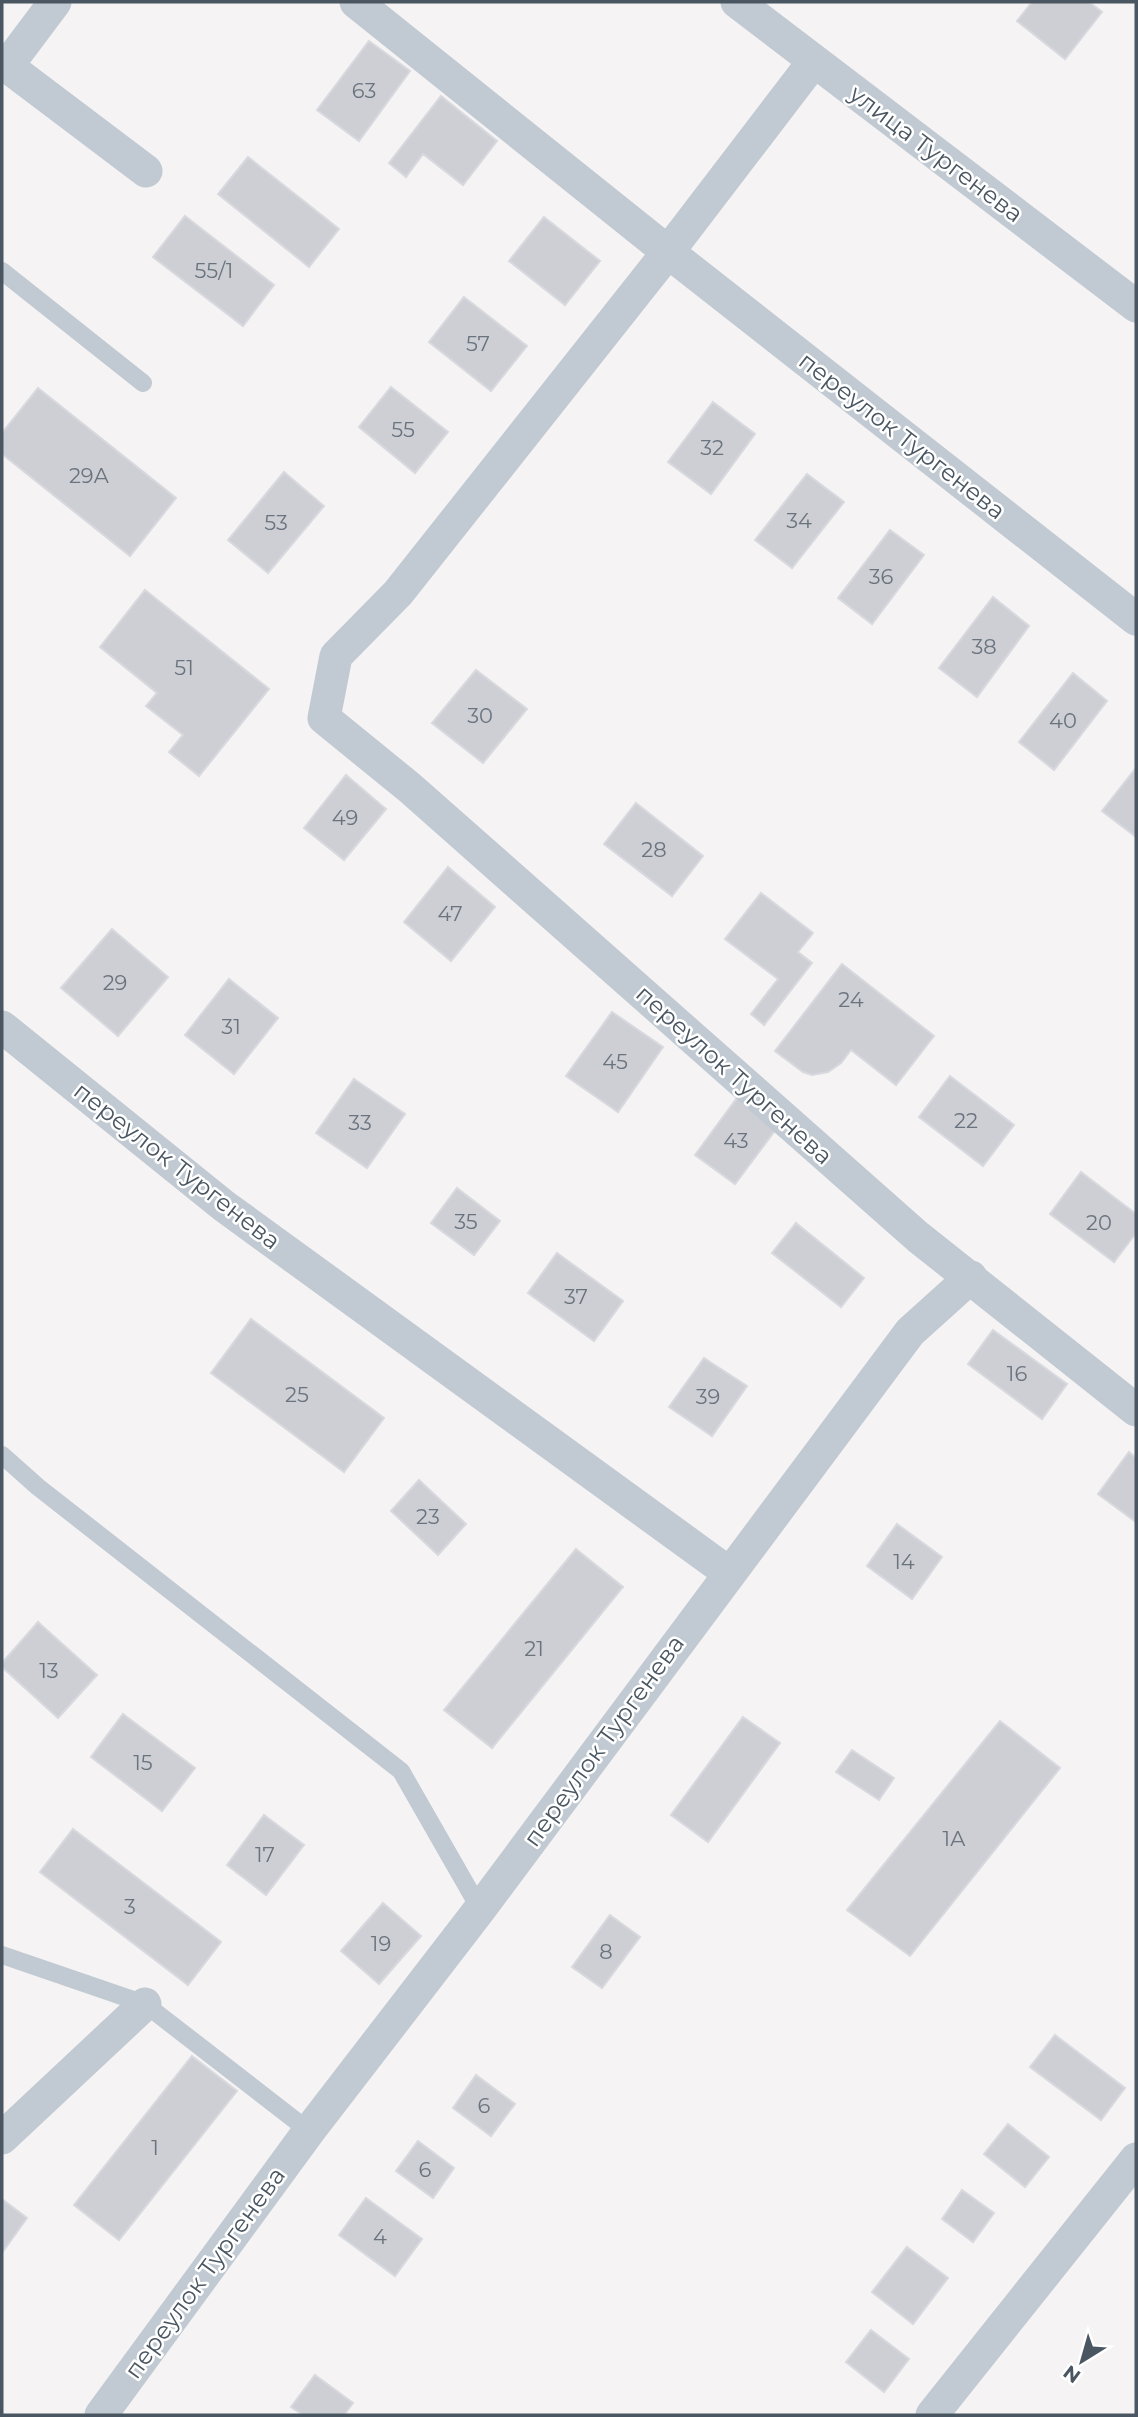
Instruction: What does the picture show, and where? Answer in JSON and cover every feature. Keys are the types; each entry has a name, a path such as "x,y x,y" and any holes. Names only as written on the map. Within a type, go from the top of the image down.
{"street":[{"path":"55,2 4,70 146,170"},
{"name":"переулок Тургенева","path":"356,2 668,252 1136,619"},
{"name":"улица Тургенева","path":"737,2 1136,306"},
{"path":"668,252 814,61"},
{"name":"переулок Тургенева","path":"101,2415 309,2131 480,1909 910,1332 971,1277 918,1237 410,788 324,718 336,656 396,594 668,252"},
{"name":"переулок Тургенева","path":"2,1027 224,1206 729,1573"},
{"path":"971,1277 1136,1410"},
{"path":"2,2138 145,2004"},
{"path":"932,2415 1136,2159"}],"lane":[{"path":"2,271 143,383"},
{"path":"2,1455 38,1488 401,1771 480,1909"},
{"path":"2,1955 145,2004 309,2131"}],"building":[{"path":"1032,2 1089,2 1102,12 1065,59 1017,21"},
{"path":"369,41 410,71 359,141 317,110"},
{"path":"441,96 497,141 463,185 423,154 406,177 389,163"},
{"path":"248,157 339,229 309,267 218,194"},
{"path":"185,216 274,285 243,326 153,257"},
{"path":"544,217 600,261 565,305 509,261"},
{"path":"464,297 527,346 491,391 429,342"},
{"path":"391,387 448,432 415,473 359,427"},
{"path":"38,388 176,498 130,556 2,454 2,433"},
{"path":"713,402 755,434 711,494 668,462"},
{"path":"284,472 324,506 268,573 228,540"},
{"path":"807,474 844,502 792,568 755,540"},
{"path":"890,530 924,555 872,624 838,598"},
{"path":"145,590 269,689 199,776 169,752 183,735 146,706 157,693 100,647"},
{"path":"993,597 1029,626 977,697 939,668"},
{"path":"476,670 527,709 483,763 432,723"},
{"path":"1073,673 1107,701 1054,770 1019,742"},
{"path":"1136,768 1136,837 1102,811"},
{"path":"346,775 386,809 344,860 304,828"},
{"path":"636,803 703,856 672,896 604,844"},
{"path":"448,867 495,907 451,961 404,922"},
{"path":"761,893 813,933 798,952 812,963 764,1025 751,1014 778,979 725,939"},
{"path":"112,929 168,977 118,1036 61,988"},
{"path":"842,964 934,1036 896,1085 851,1050 841,1063 828,1072 812,1075 803,1072 775,1051"},
{"path":"229,979 278,1018 234,1074 185,1035"},
{"path":"612,1012 663,1047 618,1112 566,1076"},
{"path":"950,1076 1014,1125 983,1166 919,1117"},
{"path":"354,1079 405,1114 367,1168 316,1133"},
{"path":"737,1098 777,1128 735,1184 695,1155"},
{"path":"1081,1172 1136,1214 1136,1233 1114,1262 1050,1214"},
{"path":"457,1188 500,1221 474,1255 431,1223"},
{"path":"796,1223 864,1278 841,1307 772,1253"},
{"path":"557,1253 623,1301 594,1341 528,1293"},
{"path":"251,1319 384,1418 344,1472 211,1373"},
{"path":"993,1330 1067,1384 1042,1419 968,1364"},
{"path":"704,1358 747,1386 712,1436 669,1407"},
{"path":"1129,1452 1136,1458 1136,1522 1098,1494"},
{"path":"419,1480 466,1524 438,1555 391,1511"},
{"path":"897,1524 942,1557 912,1599 867,1566"},
{"path":"576,1549 623,1587 492,1748 444,1710"},
{"path":"38,1622 97,1675 58,1718 2,1667 2,1663"},
{"path":"123,1714 195,1768 162,1811 91,1757"},
{"path":"743,1717 780,1743 708,1842 671,1815"},
{"path":"1000,1721 1060,1768 910,1956 847,1910"},
{"path":"852,1750 894,1778 879,1800 836,1772"},
{"path":"264,1815 304,1845 266,1895 227,1865"},
{"path":"73,1829 221,1942 188,1985 40,1872"},
{"path":"383,1903 421,1936 379,1984 341,1951"},
{"path":"610,1915 640,1937 602,1988 572,1967"},
{"path":"1055,2035 1125,2088 1101,2120 1030,2067"},
{"path":"192,2056 237,2091 119,2240 74,2205"},
{"path":"476,2075 515,2104 491,2136 453,2108"},
{"path":"1008,2124 1049,2157 1025,2187 984,2154"},
{"path":"418,2141 454,2168 433,2198 396,2171"},
{"path":"962,2190 994,2213 973,2242 942,2219"},
{"path":"366,2198 422,2239 395,2276 339,2235"},
{"path":"2,2199 27,2218 2,2253"},
{"path":"907,2247 948,2278 913,2324 872,2292"},
{"path":"871,2330 909,2359 884,2392 846,2362"},
{"path":"315,2375 353,2403 344,2415 303,2415 291,2407"}]}
